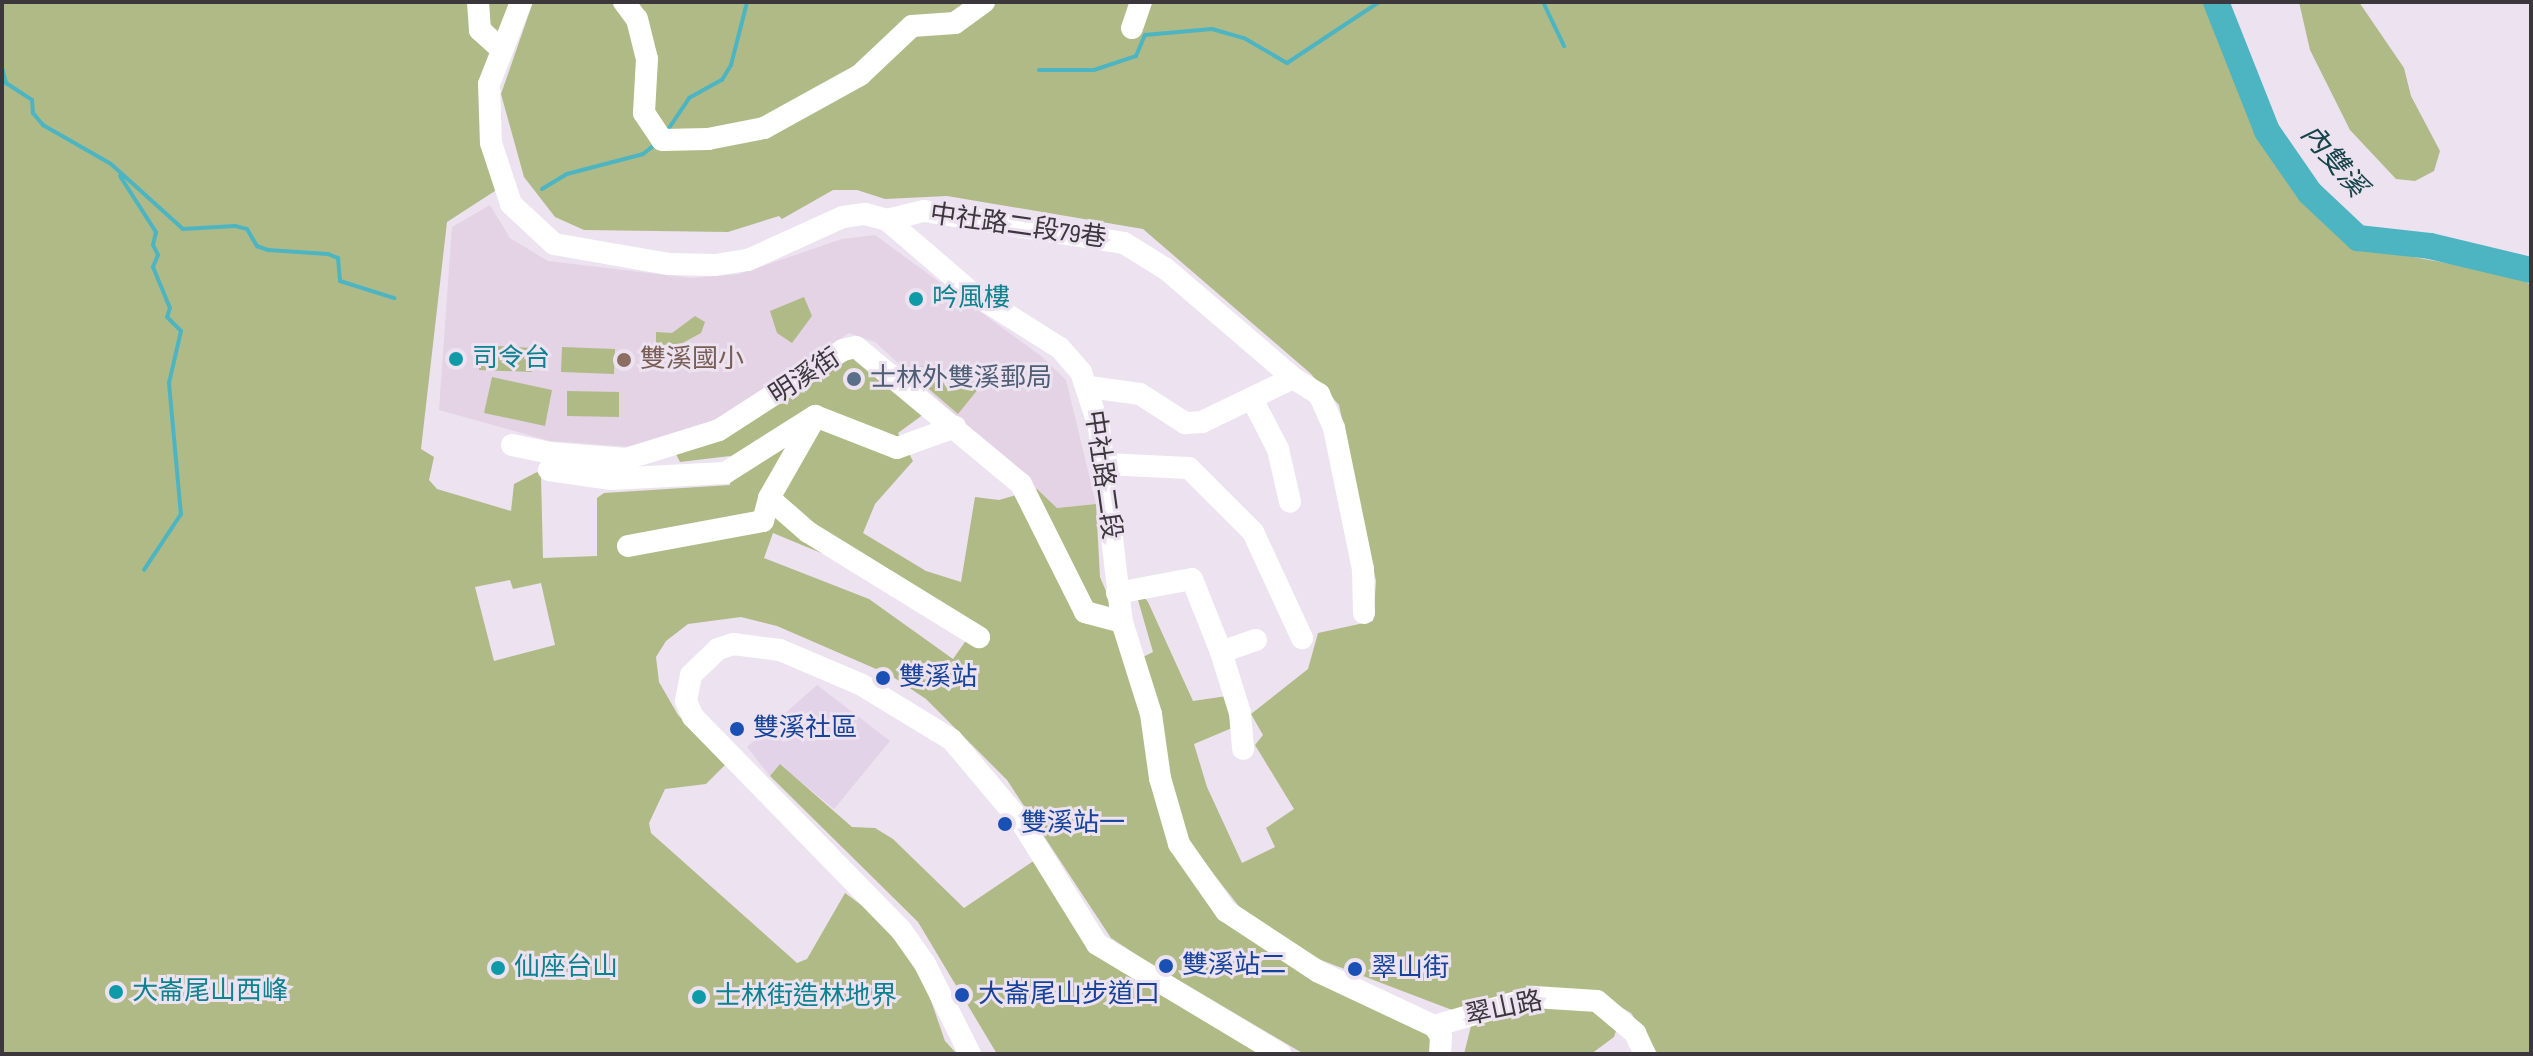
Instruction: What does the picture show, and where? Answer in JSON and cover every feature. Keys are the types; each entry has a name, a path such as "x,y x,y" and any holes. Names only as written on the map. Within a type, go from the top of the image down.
{"street":[{"path":"478,2 480,30 500,48"},
{"path":"521,2 500,48 488,111 499,179 511,204 554,244 654,262 715,265 748,260 843,217 865,214 887,220"},
{"path":"624,2 637,19 647,59 644,113 662,140 708,139 764,128 860,75 912,26 955,23 984,2"},
{"path":"1132,28 1141,2"},
{"name":"中社路二段79巷","path":"887,220 924,211 1124,243 1166,269 1293,378 1319,394 1334,428 1363,569 1364,613"},
{"name":"中社路二段","path":"887,220 971,292 1060,348 1089,387 1104,464 1122,622 1151,714 1168,813 1196,874 1226,911 1263,940 1319,972 1434,1026"},
{"name":"明溪街","path":"512,445 626,459 719,430 856,347 1021,484 1085,612 1122,622"},
{"path":"1089,387 1140,394 1185,423 1202,422 1253,401 1293,378"},
{"path":"1253,401 1278,449 1290,502"},
{"path":"815,416 897,448 955,427"},
{"path":"549,470 611,479 725,473 815,416"},
{"path":"628,546 763,521 769,498 815,416"},
{"path":"1104,464 1189,468 1253,532 1302,638"},
{"path":"769,498 808,532 979,637"},
{"path":"1117,593 1192,579 1221,652 1240,713 1243,749"},
{"path":"1221,652 1256,640"},
{"path":"970,1054 925,964 901,930 693,717 686,701 691,675 718,649 733,644 780,650 887,698 952,740 1022,823 1097,944 1280,1054"},
{"name":"翠山路","path":"1434,1026 1534,997 1597,1001 1635,1033 1645,1054"},
{"path":"1434,1026 1441,1036 1440,1054"}],"shaded area":[{"name":"雙溪國小","path":"490,205 510,238 548,261 691,278 739,274 842,239 875,235 1041,356 1066,380 1096,504 1057,508 875,342 849,333 724,417 631,447 550,441 439,410 452,227"},
{"path":"817,685 890,741 834,809 780,765 770,776 747,747"}],"green space":[{"path":"2,2 517,2 494,57 498,189 447,222 421,449 434,457 429,480 437,489 511,511 514,484 537,472 541,476 543,558 597,556 597,498 604,493 730,485 730,456 680,462 675,452 852,356 924,414 898,433 913,461 875,504 863,533 926,571 961,582 975,497 999,500 1037,489 1057,508 1096,504 1100,577 1116,615 1197,883 1434,1037 1432,1054 1304,1054 1146,961 1111,938 1007,780 926,699 890,675 777,626 741,617 688,624 666,641 656,657 659,682 678,715 725,765 706,784 665,789 649,823 651,833 797,963 807,959 845,893 876,916 921,972 945,1041 957,1054 2,1054","holes":["773,533 838,560 967,639 953,659 869,599 764,558","510,580 513,589 541,583 555,645 494,661 475,587"]},
{"path":"533,2 2208,2 2283,173 2296,195 2326,224 2353,246 2517,276 2531,285 2531,1054 1658,1054 1631,1013 1603,997 1460,1013 1300,952 1241,909 1194,849 1177,816 1137,660 1153,652 1138,600 1143,595 1148,602 1193,701 1227,696 1232,728 1194,744 1207,787 1242,863 1275,847 1266,828 1294,809 1255,745 1263,735 1251,714 1308,669 1318,633 1373,621 1376,581 1339,405 1310,373 1143,229 947,196 885,199 857,190 833,190 782,219 779,216 728,232 584,230 555,217 524,177 501,94"},
{"path":"2299,2 2359,2 2404,68 2411,96 2440,151 2434,171 2415,181 2396,179 2350,130 2310,50"},
{"path":"804,297 812,316 792,343 777,333 770,311"},
{"path":"695,316 705,322 701,333 677,346 656,344 656,332 672,333"},
{"path":"480,345 532,348 532,372 479,370"},
{"path":"562,347 615,349 614,374 561,372"},
{"path":"922,366 947,386 958,372 979,388 958,414 914,376"},
{"path":"492,377 552,390 545,426 484,413"},
{"path":"567,391 619,392 619,417 567,416"},
{"path":"780,764 852,827 875,828 893,839 964,908 1035,860 1072,921 1266,1054 997,1054 918,922 770,776"},
{"path":"1534,1002 1594,1008 1616,1031 1614,1037 1591,1054 1464,1054 1471,1026"}],"waterway":[{"path":"667,131 689,98 722,80 731,65 747,2"},
{"path":"1039,70 1094,70 1136,56 1145,35 1212,29 1244,38 1287,63 1379,2"},
{"path":"1543,2 1564,46"},
{"name":"內雙溪","path":"2216,2 2267,131 2310,193 2358,238 2430,246 2531,270"},
{"path":"2,68 6,83 32,100 33,113 43,125 111,164 183,229 235,226 247,229 257,246 268,250 328,254 338,258 340,281 394,298"},
{"path":"542,189 567,174 643,154 656,144"},
{"path":"120,176 156,232 153,245 158,255 153,267 170,308 167,317 181,331 169,383 181,514 144,570"}],"place":[{"name":"吟風樓","path":"916,299"},
{"name":"司令台","path":"456,359"},
{"name":"雙溪國小","path":"624,360"},
{"name":"士林外雙溪郵局","path":"854,379"},
{"name":"雙溪站","path":"883,678"},
{"name":"雙溪社區","path":"737,729"},
{"name":"雙溪站一","path":"1005,824"},
{"name":"雙溪站二","path":"1166,966"},
{"name":"仙座台山","path":"498,968"},
{"name":"翠山街","path":"1355,969"},
{"name":"大崙尾山西峰","path":"116,992"},
{"name":"大崙尾山步道口","path":"962,995"},
{"name":"士林街造林地界","path":"699,997"}]}
